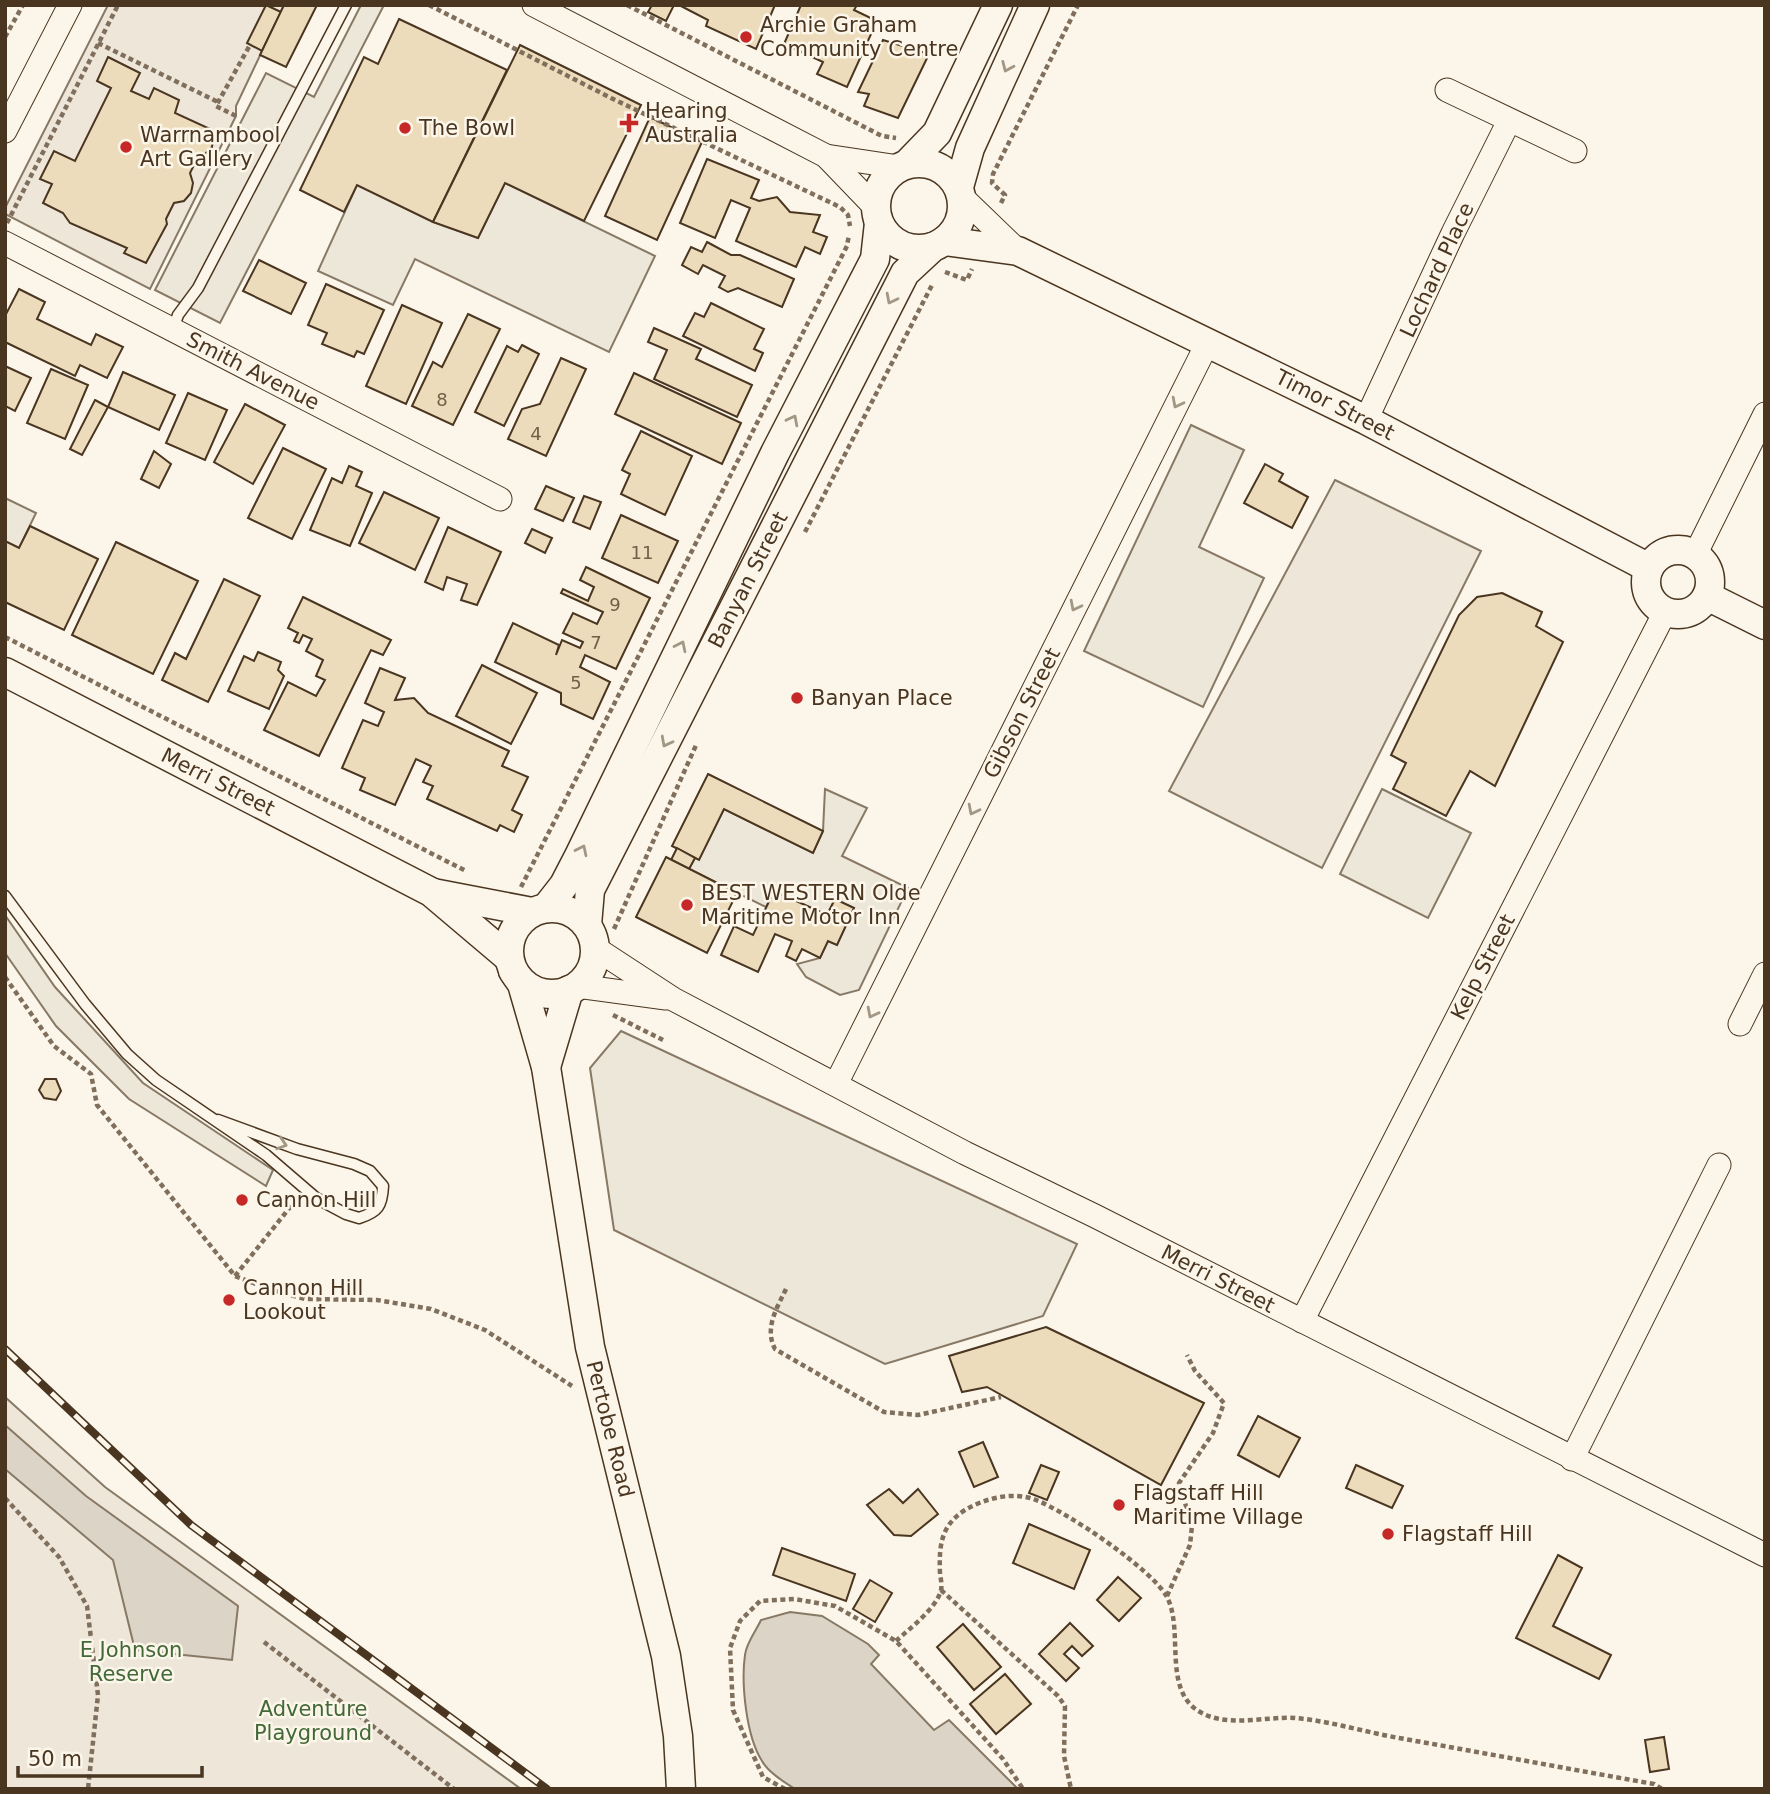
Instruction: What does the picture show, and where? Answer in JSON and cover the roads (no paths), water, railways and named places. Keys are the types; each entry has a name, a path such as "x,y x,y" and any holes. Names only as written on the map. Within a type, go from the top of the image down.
{"street":[{"path":"5,131 17,98 70,5"},
{"path":"534,5 826,156 878,216 884,232 902,245 923,249 939,244 953,233 960,222 963,211 961,193 970,148 1035,5"},
{"path":"878,216 881,184 902,156 937,133 998,5"},
{"path":"1447,90 1575,151"},
{"name":"Lochard Place","path":"1366,419 1509,121"},
{"path":"826,156 902,156 937,166 953,178 961,193"},
{"name":"Timor Street","path":"961,193 1018,251 1366,419 1649,568"},
{"name":"Banyan Street","path":"597,937 590,891 775,453 875,259 878,216"},
{"name":"Smith Avenue","path":"5,243 500,499"},
{"name":"Timor Street","path":"939,244 1018,251"},
{"name":"Banyan Street","path":"532,904 564,884 804,469 905,273 939,244"},
{"name":"Gibson Street","path":"836,1084 1208,342"},
{"path":"1695,555 1765,414"},
{"path":"775,453 804,469"},
{"path":"1674,550 1695,555 1702,561 1710,578 1707,596 1693,610 1684,614 1665,612 1649,598 1646,588 1649,568 1655,559 1674,550"},
{"path":"1707,596 1765,625"},
{"name":"Kelp Street","path":"1302,1321 1665,612"},
{"name":"Merri Street","path":"5,672 430,892 511,964"},
{"name":"Merri Street","path":"430,892 532,904"},
{"path":"532,904 569,911 579,916 597,937 594,962 587,975 573,988 558,994 533,990 522,982 511,964 509,944 513,931 532,904"},
{"name":"Merri Street","path":"597,937 673,999 965,1153 1765,1555"},
{"name":"Pertobe Road","path":"511,964 523,984 546,1068 590,1347 666,1656 678,1736 681,1786"},
{"path":"1741,1024 1765,974"},
{"name":"Merri Street","path":"573,988 673,999"},
{"name":"Pertobe Road","path":"546,1068 573,988"},
{"path":"1572,1459 1719,1165"}],"lane":[{"path":"173,329 178,315 198,288 346,5"},
{"path":"5,896 85,1004 127,1054 156,1080 283,1168 316,1198 359,1218 378,1210 382,1202 383,1186 370,1171 272,1141 218,1121"}],"railway":[{"path":"5,1349 191,1525 547,1789"}],"place":[{"name":"Archie Graham Community Centre","path":"746,37"},
{"name":"Hearing Australia","path":"629,123"},
{"name":"The Bowl","path":"405,128"},
{"name":"Warrnambool Art Gallery","path":"126,147"},
{"name":"Banyan Place","path":"797,698"},
{"name":"BEST WESTERN Olde Maritime Motor Inn","path":"687,905"},
{"name":"Cannon Hill","path":"242,1200"},
{"name":"Cannon Hill Lookout","path":"229,1300"},
{"name":"Flagstaff Hill Maritime Village","path":"1119,1505"},
{"name":"Flagstaff Hill","path":"1388,1534"}],"park label":[{"name":"E Johnson Reserve","path":"131,1662"},
{"name":"Adventure Playground","path":"313,1721"}]}
